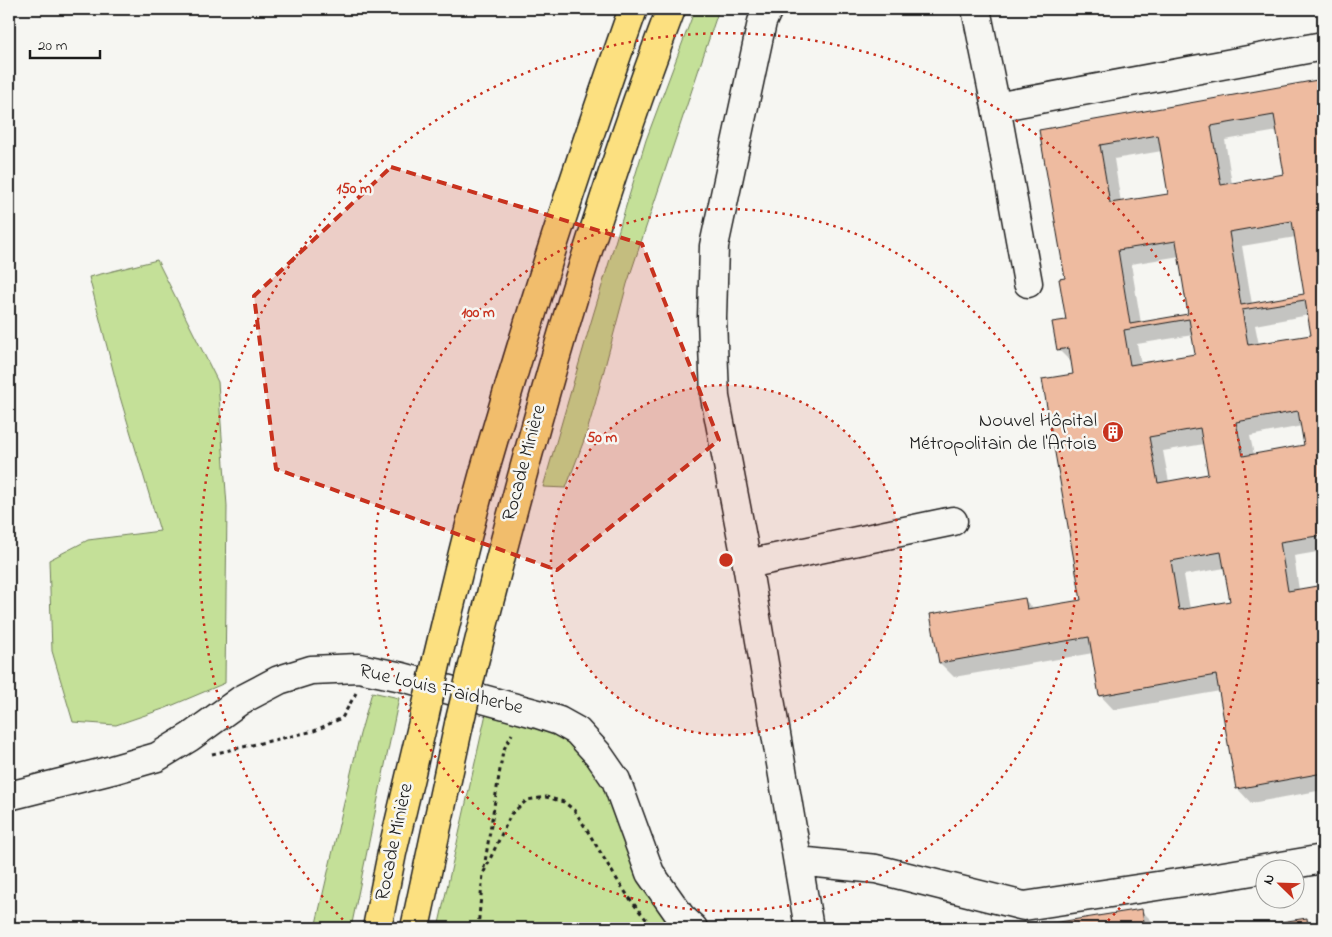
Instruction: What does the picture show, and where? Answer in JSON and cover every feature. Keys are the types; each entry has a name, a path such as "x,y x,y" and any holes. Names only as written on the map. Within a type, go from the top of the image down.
{"highway":[{"name":"Rocade Minière","path":"377,928 392,853 437,660 487,463 547,265 606,84 633,9"},
{"name":"Rocade Minière","path":"415,928 473,666 502,547 551,369 603,204 671,9"}],"street":[{"path":"768,9 762,22 714,246 712,318 715,397 747,564 809,928"},
{"path":"976,9 1028,283"},
{"path":"996,107 1323,46"},
{"path":"747,564 953,521"},
{"name":"Rue Louis Faidherbe","path":"9,796 157,757 190,738 241,700 279,680 311,670 365,669 402,677 538,714 559,721 577,731 598,754 616,780 650,872 681,917 693,928"},
{"path":"798,861 876,869 1024,906 1323,859"}],"path":[{"path":"207,755 314,731 338,721 342,718 355,696 365,669"},
{"path":"478,928 483,874 503,751 516,726"},
{"path":"483,874 506,823 518,806 536,797 556,798 574,810 616,880 633,904 654,928"}],"highlighted area":[{"path":"391,167 642,244 719,440 557,570 276,469 254,296"}],"green space":[{"path":"695,9 719,9 627,284 586,435 566,488 543,487 646,140"},
{"path":"157,260 218,382 227,506 225,683 166,708 116,725 73,722 52,651 49,560 88,540 160,531 120,397 89,277"},
{"path":"372,692 399,698 351,928 315,928 360,734"},
{"path":"487,709 548,727 577,747 601,772 681,928 438,928"}],"building":[{"name":"Nouvel Hôpital Métropolitain de l'Artois","path":"1323,79 1323,535 1280,542 1288,591 1323,585 1323,773 1236,789 1216,675 1099,696 1089,637 939,663 930,614 1025,598 1027,609 1081,600 1042,379 1073,374 1069,348 1057,350 1052,322 1066,320 1059,279 1065,278 1039,130","holes":["1274,115 1284,174 1221,185 1211,126","1158,135 1168,194 1110,203 1100,145","1292,221 1304,294 1241,305 1229,232","1176,241 1188,314 1130,324 1118,250","1305,300 1311,335 1248,345 1242,310","1189,319 1195,354 1130,365 1124,330","1298,411 1304,445 1243,456 1236,422","1200,428 1208,474 1158,483 1149,437","1221,552 1230,601 1179,610 1171,561"]},
{"path":"1142,909 1145,928 1021,928"},
{"path":"1307,918 1308,928 1242,928"}],"place":[{"name":"Nouvel Hôpital Métropolitain de l'Artois","path":"1113,432"}]}
